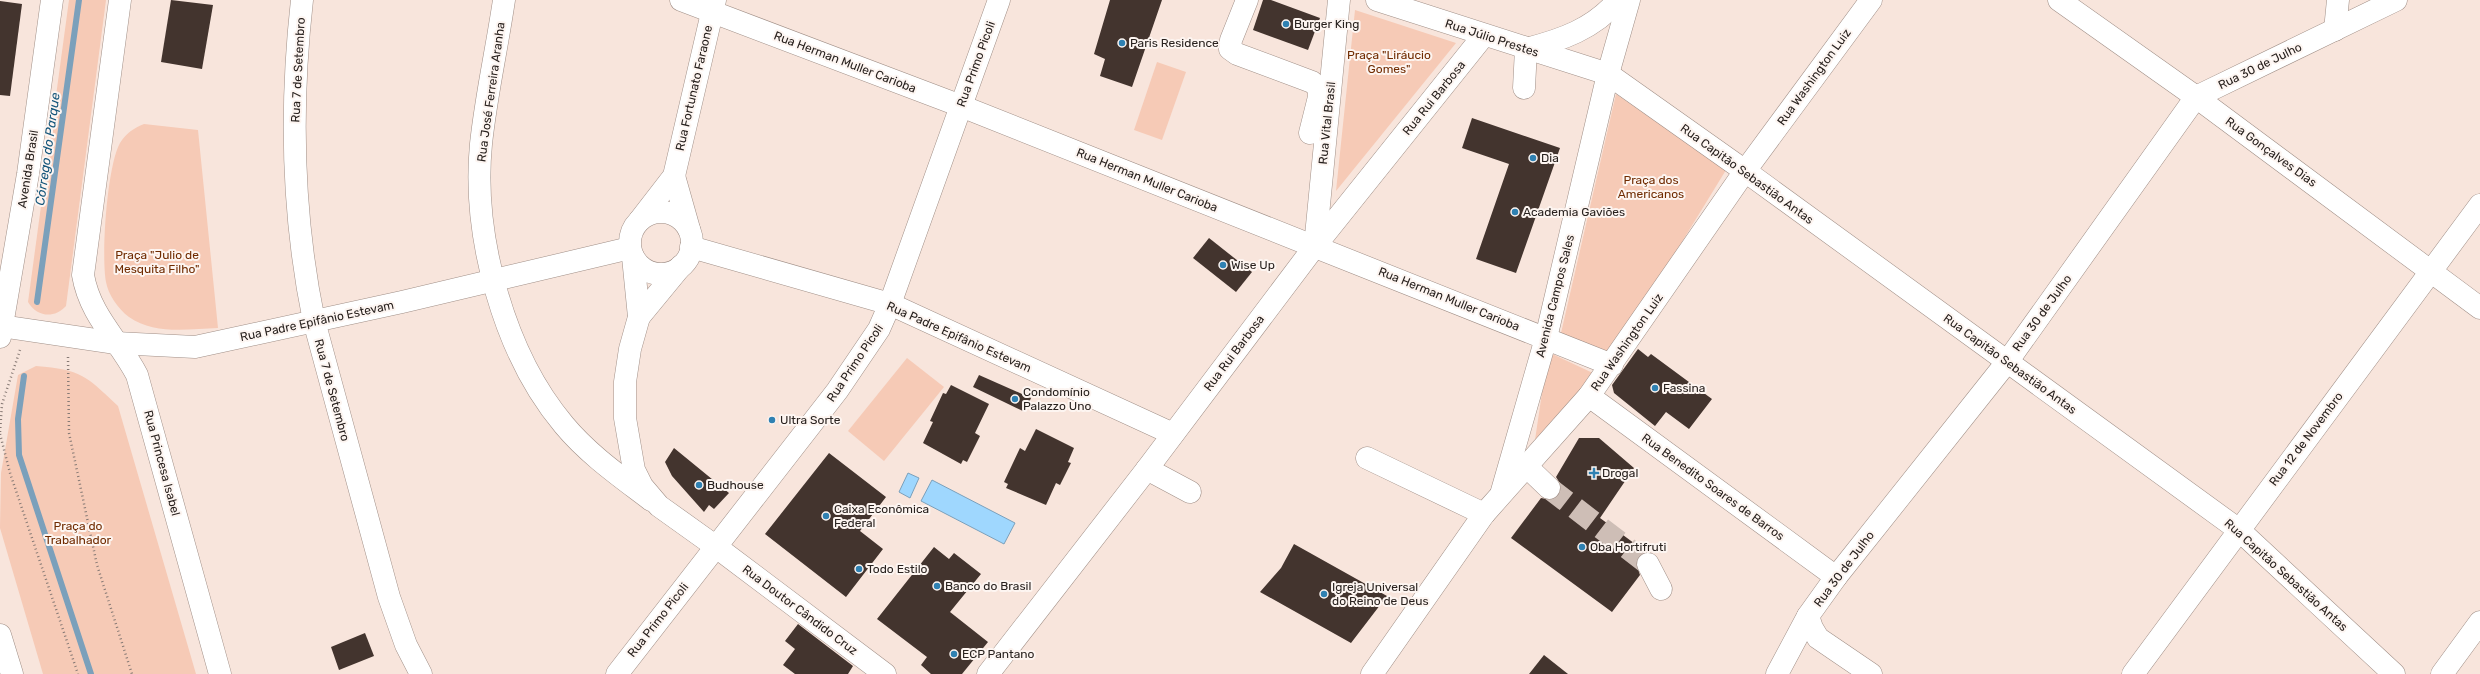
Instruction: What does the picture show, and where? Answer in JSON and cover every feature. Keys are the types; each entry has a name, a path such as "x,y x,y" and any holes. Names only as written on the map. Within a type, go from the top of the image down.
{"street":[{"name":"Avenida Brasil","path":"1,329 28,174 52,0"},
{"name":"Rua Princesa Isabel","path":"120,0 83,262 84,282 89,301 101,323 132,364 141,387 220,674"},
{"name":"Rua 7 de Setembro","path":"302,0 294,109 297,211 306,282 314,321 389,597 406,645 421,674"},
{"name":"Rua José Ferreira Aranha","path":"504,0 481,144 480,198 494,280 511,334 546,402 564,426 593,455 659,506"},
{"name":"Rua Herman Muller Carioba","path":"681,0 713,6 1612,365"},
{"name":"Rua Primo Picoli","path":"617,674 715,546 838,391 879,329 890,304 999,0"},
{"path":"1247,0 1231,40 1230,49 1237,54 1312,82 1319,88 1319,96 1310,133"},
{"name":"Rua Vital Brasil","path":"1315,246 1339,0"},
{"name":"Rua Júlio Prestes","path":"1377,0 1526,49 1608,74"},
{"path":"1524,88 1526,49 1561,39 1587,28 1606,13 1618,0"},
{"name":"Avenida Campos Sales","path":"1500,498 1546,338 1608,74 1630,0"},
{"name":"Rua Washington Luiz","path":"1377,673 1484,514 1500,498 1589,396 1612,365 1745,171 1871,0"},
{"name":"Rua Gonçalves Dias","path":"2058,0 2196,97 2480,308"},
{"path":"2335,30 2338,0"},
{"name":"Rua 30 de Julho","path":"1777,674 1808,616 1836,577 2007,362 2196,97 2396,0"},
{"name":"Rua Fortunato Faraone","path":"674,176 713,6"},
{"name":"Rua Rui Barbosa","path":"988,674 1147,469 1315,246 1484,35"},
{"name":"Rua Capitão Sebastião Antas","path":"1608,74 1745,171 2239,530 2394,674"},
{"path":"639,317 630,238 640,220 674,176"},
{"path":"674,176 688,250"},
{"name":"Rua 12 de Novembro","path":"2133,674 2480,205"},
{"path":"640,220 647,215 666,212 683,221 688,250 639,317 630,349 625,382 625,418 634,470 642,486 659,506"},
{"name":"Rua Padre Epifânio Estevam","path":"688,250 890,304 1172,434"},
{"path":"632,252 647,270 656,273 666,273 688,250"},
{"name":"Rua Padre Epifânio Estevam","path":"1,329 38,332 116,343 195,347 494,280 632,252"},
{"name":"Rua Benedito Soares de Barros","path":"1589,396 1836,577"},
{"path":"1367,458 1484,514"},
{"path":"1527,467 1549,488"},
{"path":"1147,469 1190,492"},
{"name":"Rua Doutor Cândido Cruz","path":"659,506 715,546 885,674"},
{"path":"1648,564 1661,589"},
{"path":"1808,616 1812,628 1818,638 1871,674"},
{"path":"2442,674 2480,622"},
{"path":"0,635 12,674"}],"path":[{"path":"65,336 69,432 97,565 132,674"},
{"path":"20,350 2,404 0,433 10,473 78,674"}],"green space":[{"path":"69,0 106,0 66,306 56,313 46,314 36,311 28,302"},
{"name":"Praça \"Liráucio Gomes\"","path":"1355,10 1456,43 1336,191"},
{"path":"1157,62 1186,72 1162,140 1134,130"},
{"name":"Praça dos Americanos","path":"1616,94 1726,170 1612,356 1561,333"},
{"name":"Praça \"Julio de Mesquita Filho\"","path":"144,124 198,130 218,328 172,330 160,329 139,323 129,317 117,306 107,287 104,252 106,211 115,154 122,139 130,131"},
{"path":"1548,352 1595,374 1535,440"},
{"path":"907,358 944,387 884,461 848,431"},
{"name":"Praça do Trabalhador","path":"36,366 64,370 82,376 98,387 118,406 196,674 43,674 0,528 1,473 18,375"}],"water":[{"path":"908,473 919,478 910,498 899,492"},
{"path":"932,480 1015,523 1004,544 921,501"}],"building":[{"path":"171,0 213,5 202,69 161,62"},
{"name":"Paris Residence","path":"1110,0 1162,0 1132,87 1100,76 1105,59 1094,54"},
{"name":"Burger King","path":"1263,0 1271,0 1320,18 1308,50 1253,30"},
{"path":"0,1 22,4 10,96 0,95"},
{"name":"Academia Gaviões","path":"1472,118 1560,148 1516,273 1476,259 1509,164 1462,148"},
{"name":"Wise Up","path":"1209,238 1252,272 1236,292 1193,258"},
{"name":"Fassina","path":"1638,349 1648,357 1651,354 1712,399 1689,429 1666,412 1655,426 1614,393 1612,385"},
{"path":"979,375 1031,398 1025,412 973,387"},
{"path":"951,385 989,404 975,433 980,436 967,462 963,460 961,464 923,443 933,422 930,421 943,393 946,394"},
{"path":"1036,429 1074,448 1068,462 1071,463 1060,485 1056,483 1046,505 1006,488 1008,484 1004,482 1020,448 1025,451"},
{"name":"Oba Hortifruti","path":"1579,438 1599,438 1634,468 1600,518 1646,552 1638,557 1636,563 1640,575 1612,612 1511,538 1541,498 1552,500 1558,496 1561,485 1556,477"},
{"name":"Budhouse","path":"674,448 729,493 714,509 709,505 704,512 672,476 665,462"},
{"name":"Caixa Econômica Federal","path":"829,453 886,497 860,531 883,549 846,597 765,534"},
{"name":"Igreja Universal do Reino de Deus","path":"1294,544 1387,596 1351,643 1260,592 1281,568"},
{"path":"934,547 949,559 954,553 981,574 950,612 988,642 962,674 931,674 921,665 927,657 877,619"},
{"path":"798,624 853,666 848,674 795,674 783,665 795,649 785,641"},
{"path":"365,633 374,656 339,670 331,647"},
{"path":"1544,655 1568,674 1529,674"}],"waterway":[{"name":"Córrego do Parque","path":"37,302 79,0"},
{"name":"Córrego do Parque","path":"24,376 18,419 19,455 91,674"}],"tunnel":[{"path":"1549,488 1648,564"}],"place":[{"name":"Burger King","path":"1286,24"},
{"name":"Paris Residence","path":"1122,43"},
{"name":"Dia","path":"1533,158"},
{"name":"Academia Gaviões","path":"1515,212"},
{"name":"Wise Up","path":"1223,265"},
{"name":"Fassina","path":"1655,388"},
{"name":"Condomínio Palazzo Uno","path":"1015,399"},
{"name":"Ultra Sorte","path":"772,420"},
{"name":"Drogal","path":"1594,473"},
{"name":"Budhouse","path":"699,485"},
{"name":"Caixa Econômica Federal","path":"826,516"},
{"name":"Oba Hortifruti","path":"1582,547"},
{"name":"Todo Estilo","path":"859,569"},
{"name":"Banco do Brasil","path":"937,586"},
{"name":"Igreja Universal do Reino de Deus","path":"1324,594"},
{"name":"ECP Pantano","path":"954,654"}]}
